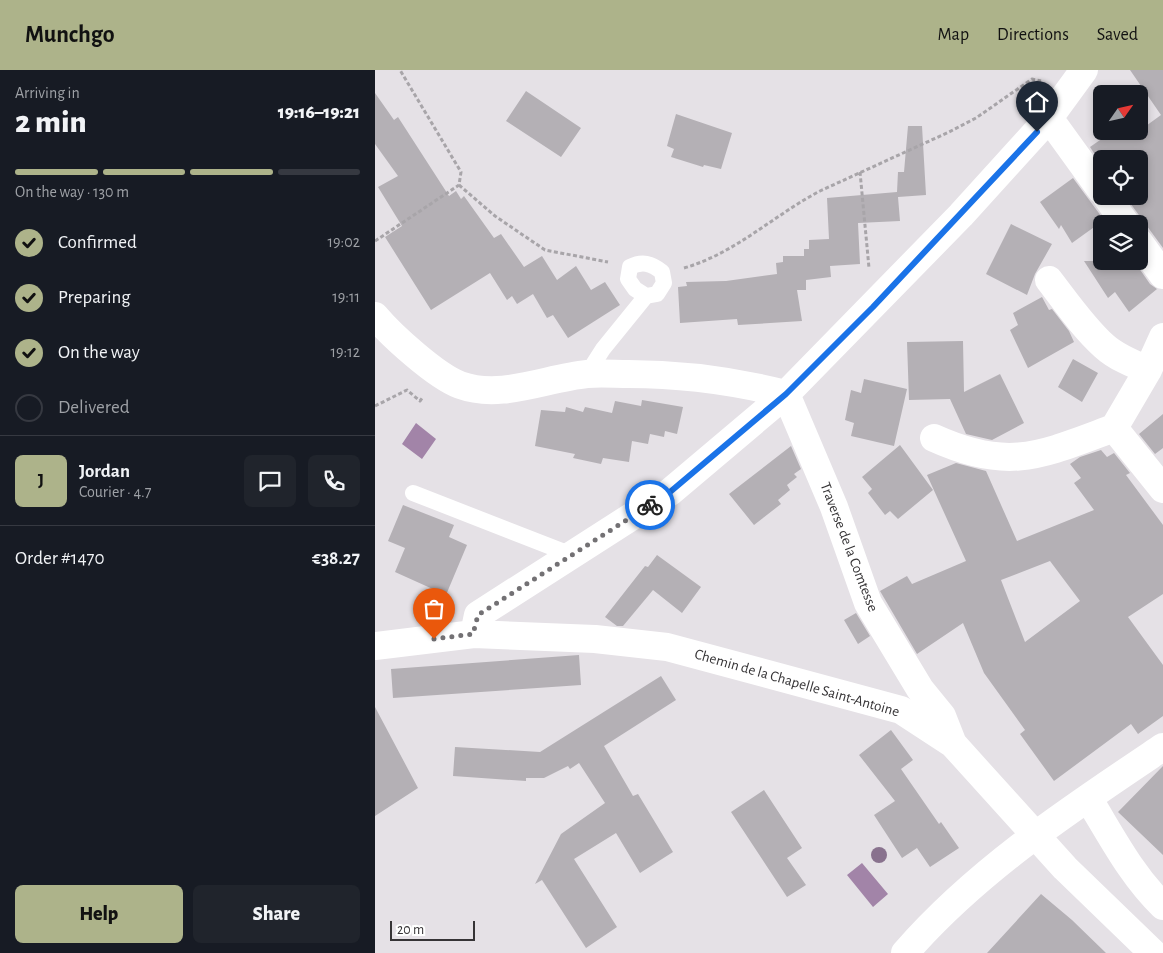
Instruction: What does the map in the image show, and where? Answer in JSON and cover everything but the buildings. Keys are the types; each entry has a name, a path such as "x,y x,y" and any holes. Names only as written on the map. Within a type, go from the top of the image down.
{"street":[{"path":"473,634 478,615 670,492 786,394 873,307 1049,118 1084,70"},
{"path":"1049,118 1093,179"},
{"path":"1148,254 1163,275"},
{"path":"1049,280 1081,322 1105,347 1125,360 1148,370"},
{"path":"375,316 438,372 460,384 481,390 505,389 587,374 673,374 737,382 786,394"},
{"path":"934,438 964,452 987,457 1026,458 1114,428 1148,370 1163,338"},
{"name":"Traverse de la Comtesse","path":"786,394 834,508 868,603 920,689 942,716 953,744"},
{"path":"1114,428 1163,489"},
{"name":"Chemin de la Chapelle Saint-Antoine","path":"375,646 473,634 595,639 667,647 901,710 953,744 1065,868 1153,953"},
{"path":"905,953 942,914 973,886 1088,798 1163,747"},
{"path":"1088,798 1129,865 1151,894 1163,906"}],"lane":[{"path":"587,374 603,349 646,296 657,294 664,283 662,272 653,264 639,262 630,267 628,279 635,289 646,296"},
{"path":"413,493 572,555"}],"path":[{"path":"375,241 459,185 461,172 400,70"},
{"path":"662,274 690,266 721,252 752,236 797,203 976,118 1032,79 1045,84"},
{"path":"860,172 873,307"},
{"path":"459,185 495,216 545,250 630,267"},
{"path":"375,406 407,390 421,402 423,396 415,390"}],"shaded area":[{"path":"416,423 436,439 422,459 402,444"},
{"path":"862,863 888,894 873,907 847,875"}],"way so far":[{"path":"434,639 473,634 478,615 650,505"}],"route":[{"path":"650,505 670,492 786,394 873,307 1037,132"}]}
